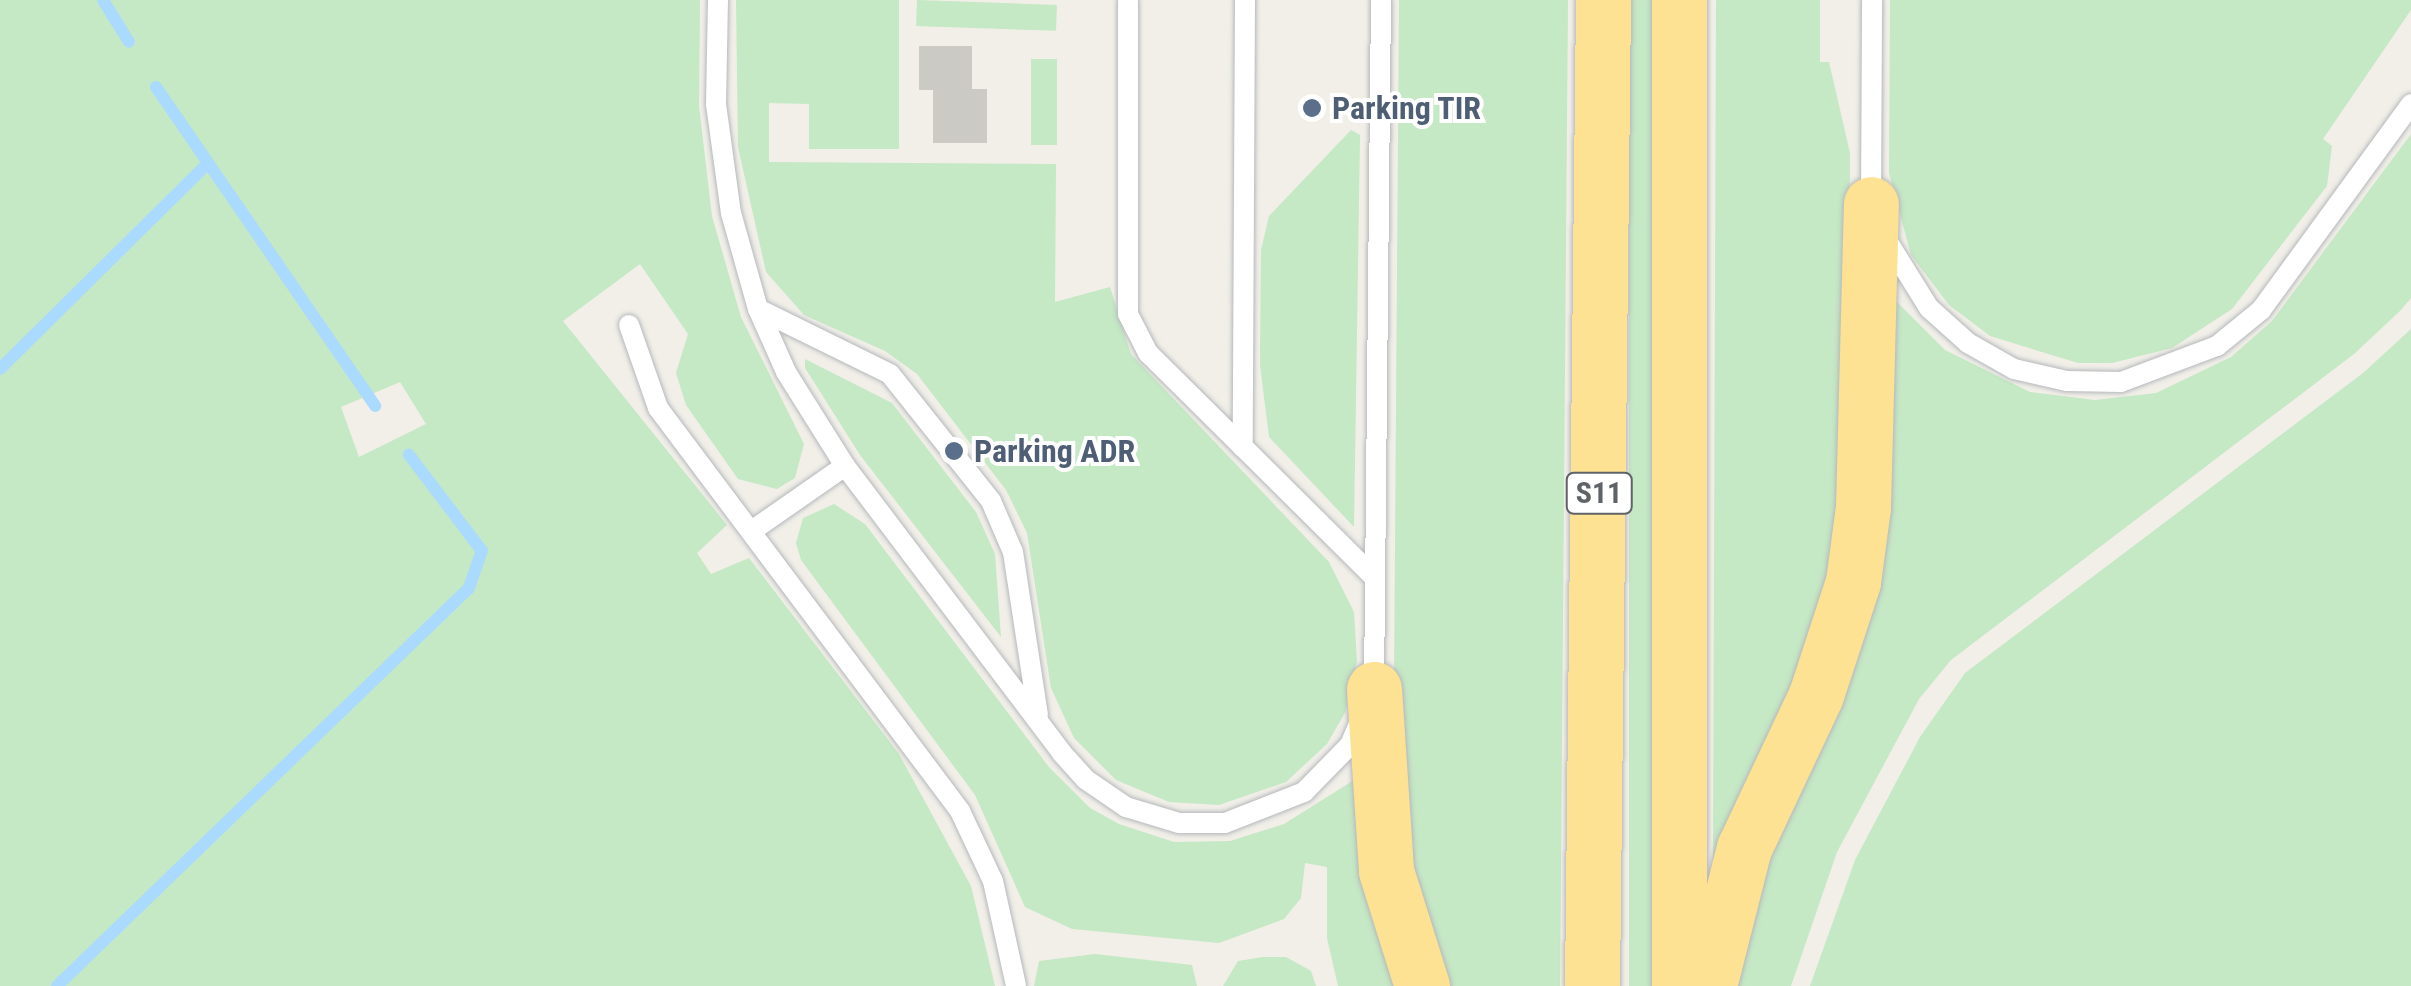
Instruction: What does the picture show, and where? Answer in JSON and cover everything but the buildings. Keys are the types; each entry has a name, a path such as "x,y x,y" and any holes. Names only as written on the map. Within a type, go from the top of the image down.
{"highway":[{"name":"S11","path":"1592,986 1603,0"},
{"name":"S11","path":"1679,0 1679,986"},
{"path":"1709,986 1744,848 1816,695 1853,582 1863,508 1870,204"},
{"path":"1374,689 1386,870 1422,986"}],"lane":[{"path":"718,0 722,157 758,310 786,372 844,466 1061,752 1104,794 1149,816 1214,824 1249,818 1304,792 1350,745 1374,689 1381,0"},
{"path":"1128,0 1128,314 1148,353 1374,576"},
{"path":"1243,447 1245,0"},
{"path":"1872,0 1870,204 1899,268 1968,343 2014,369 2066,381 2122,382 2216,346 2260,310 2411,104"},
{"path":"758,310 890,374 991,501 1013,552 1038,717"},
{"path":"629,325 658,408 960,810 994,881 1016,986"},
{"path":"753,530 844,466"}],"green space":[{"path":"0,0 700,0 699,106 712,216 741,317 804,444 795,478 777,489 738,479 686,405 676,373 688,334 640,264 563,321 727,525 697,553 711,574 749,558 899,754 971,886 995,986 0,986","holes":["400,382 426,424 359,457 341,407"]},
{"path":"736,0 899,0 899,149 809,149 809,104 769,103 769,162 1056,164 1055,302 1110,287 1131,354 1329,562 1354,612 1357,661 1346,711 1327,744 1286,782 1219,805 1169,802 1116,780 1074,738 1051,688 1027,533 1006,490 917,374 885,351 804,315 766,272 738,147"},
{"path":"917,0 1057,5 1056,31 916,26"},
{"path":"1399,0 1568,0 1560,986 1441,986 1419,929 1394,686"},
{"path":"1629,0 1654,0 1654,986 1629,986"},
{"path":"1716,0 1820,0 1820,62 1829,62 1850,153 1848,449 1819,631 1713,859"},
{"path":"1890,0 2411,0 2411,10 2323,139 2332,146 2327,186 2232,309 2172,348 2112,363 2078,363 1990,336 1949,305 1911,255 1889,173"},
{"path":"1031,59 1057,59 1057,145 1031,145"},
{"path":"1351,130 1360,135 1354,527 1269,437 1260,365 1261,250 1269,216"},
{"path":"2411,134 2411,298 2354,354 1951,660 1919,699 1837,852 1791,986 1729,986 1895,300 1945,350 2030,392 2095,400 2156,393 2231,357 2272,321"},
{"path":"2411,329 2411,986 1810,986 1855,860 1920,737 1965,673 2363,373"},
{"path":"805,359 892,403 976,512 995,554 1001,637 860,455 805,368"},
{"path":"834,504 865,524 1049,767 1090,808 1119,824 1174,842 1230,841 1284,824 1354,780 1397,986 1338,986 1327,938 1327,867 1305,863 1301,898 1284,919 1219,943 1072,929 1025,907 975,795 801,560 796,543 803,518"},
{"path":"1095,954 1192,965 1197,986 1034,986 1039,961"},
{"path":"1286,957 1311,971 1316,986 1223,986 1238,961"}],"waterway":[{"path":"103,0 129,42"},
{"path":"156,87 375,406"},
{"path":"0,369 205,166"},
{"path":"57,986 469,588 482,551 409,455"}],"place":[{"name":"Parking TIR","path":"1312,108"},
{"name":"Parking ADR","path":"954,451"}]}
